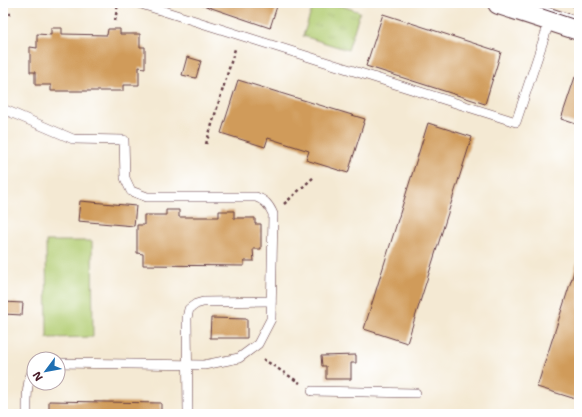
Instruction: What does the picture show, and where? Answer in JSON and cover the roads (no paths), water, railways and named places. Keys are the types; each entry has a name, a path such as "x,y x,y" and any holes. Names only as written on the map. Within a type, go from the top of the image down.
{"street":[{"path":"499,3 579,29"}],"lane":[{"path":"138,3 516,122 550,20"},
{"path":"3,109 73,139 124,140 125,178 131,191 136,193 147,197 256,197 264,200 270,207 273,214 271,319 258,344 239,358 204,365 66,363"},
{"path":"188,414 187,318 189,309 196,304 203,302 271,301"},
{"path":"27,414 28,391"},
{"path":"312,391 416,393"}],"tram line":[{"path":"525,3 579,21"},
{"path":"564,3 579,8"}]}
